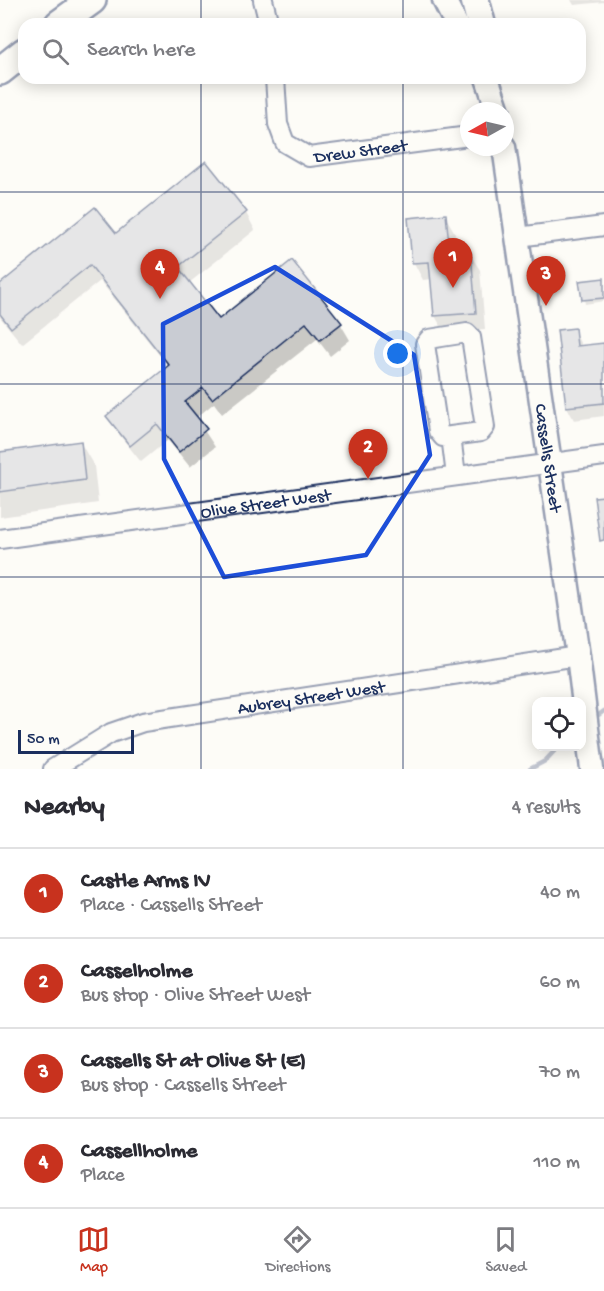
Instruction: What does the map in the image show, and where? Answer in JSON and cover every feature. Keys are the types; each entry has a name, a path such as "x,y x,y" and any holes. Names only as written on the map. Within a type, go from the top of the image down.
{"highway":[{"path":"67,18 92,0"},
{"path":"0,71 18,57"}],"main road":[{"path":"444,0 473,14"},
{"path":"489,84 495,102"},
{"name":"Cassells Street","path":"505,156 578,656 592,769"}],"street":[{"path":"262,0 267,18"},
{"name":"Drew Street","path":"275,84 278,123 285,143 309,157 460,137"},
{"path":"518,237 604,226"},
{"path":"467,333 471,338 485,427 481,432 451,436 443,437 438,431 425,344 429,339 467,333"},
{"path":"451,436 456,476"},
{"name":"Olive Street West","path":"0,539 604,456"},
{"name":"Aubrey Street West","path":"53,769 111,733 143,722 578,656"}],"highlighted area":[{"path":"275,267 414,355 430,455 366,555 224,577 164,459 163,324"}],"building":[{"path":"206,161 247,212 178,267 219,319 292,260 342,323 320,340 306,323 212,399 203,388 185,402 207,429 179,452 157,424 130,446 106,416 169,365 90,265 11,328 0,314 0,284 95,207 116,233"},
{"path":"446,214 450,254 471,252 476,313 434,316 429,262 412,263 408,218"},
{"path":"604,278 604,298 582,300 579,281"},
{"path":"575,328 577,346 604,343 604,403 566,407 557,330"},
{"path":"81,441 85,480 0,492 0,452"},
{"path":"604,496 604,540 600,541 594,497"}],"waterway":[{"path":"593,719 604,711"},
{"path":"530,769 545,761 554,751"}],"place":[{"name":"Castle Arms IV","path":"453,288"},
{"name":"Cassellholme","path":"160,299"},
{"name":"Cassells St at Olive St (E)","path":"546,306"},
{"name":"Casselholme","path":"368,479"}]}
